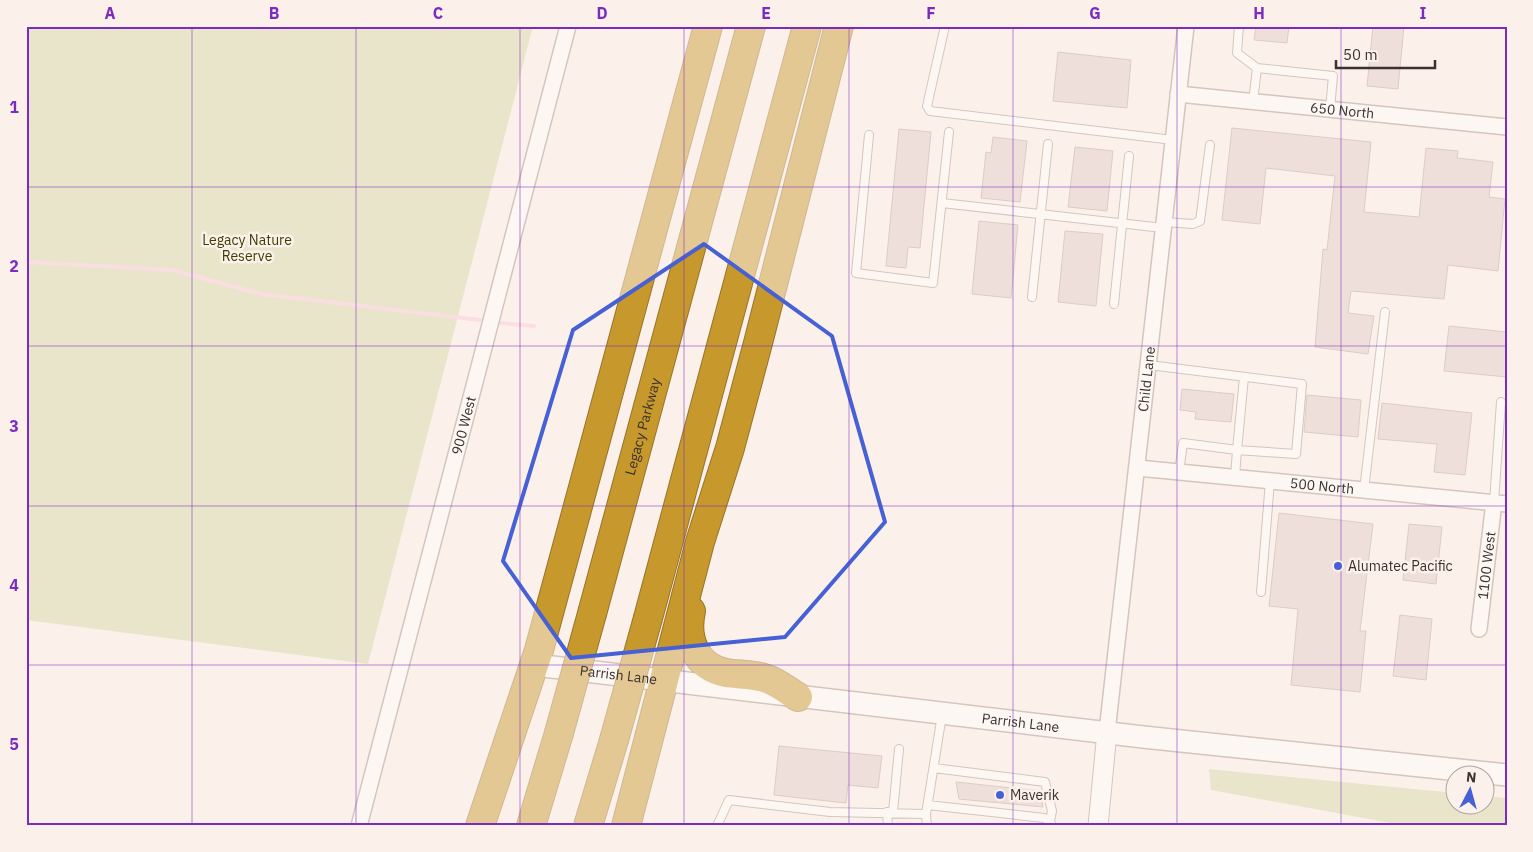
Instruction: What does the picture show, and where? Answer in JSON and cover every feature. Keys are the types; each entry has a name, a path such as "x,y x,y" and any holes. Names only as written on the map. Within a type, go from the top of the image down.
{"highway":[{"path":"480,826 535,665 708,26"},
{"name":"Legacy Parkway","path":"531,826 593,610 751,26"},
{"path":"588,826 648,618 807,26"},
{"path":"798,697 765,678 724,672 700,659 691,644 688,624 730,448 839,26"},
{"path":"626,826 700,542 730,448"},
{"path":"677,631 681,650 695,670 708,678 743,691"}],"main road":[{"name":"Parrish Lane","path":"535,665 743,691 1507,775"}],"street":[{"name":"900 West","path":"360,826 568,26"},
{"name":"Child Lane","path":"1107,732 1186,26"},
{"name":"650 North","path":"1178,94 1507,127"},
{"name":"500 North","path":"1138,468 1500,503"},
{"name":"1100 West","path":"1479,630 1500,503"},
{"path":"1098,826 1107,732"}],"lane":[{"path":"944,26 927,106 930,111 1173,140"},
{"path":"1239,26 1237,53 1257,68 1333,76 1330,109"},
{"path":"1253,102 1257,68"},
{"path":"869,135 856,273 933,283 949,132"},
{"path":"1032,297 1048,144"},
{"path":"942,203 1122,223 1193,224 1200,221 1210,145"},
{"path":"1114,304 1129,156"},
{"path":"1364,490 1385,312"},
{"path":"1149,365 1302,384 1296,454 1237,450 1183,443 1179,472"},
{"path":"1234,477 1244,377"},
{"path":"1500,503 1501,402"},
{"path":"1261,592 1270,481"},
{"path":"927,826 926,814 942,713"},
{"path":"888,826 899,749"},
{"path":"928,804 1051,823 1052,811 1045,782 934,768"},
{"path":"717,826 730,800 830,812 926,814"}],"highlighted area":[{"path":"704,244 832,336 885,522 785,637 571,658 503,561 573,330"}],"green space":[{"name":"Legacy Nature Reserve","path":"26,26 533,26 368,664 26,620"},
{"path":"1209,769 1446,792 1446,814 1496,814 1496,797 1507,798 1507,826 1407,826 1211,790"}],"building":[{"path":"1256,26 1289,26 1287,43 1254,40"},
{"path":"1373,26 1404,26 1398,89 1367,86"},
{"path":"1058,52 1131,60 1127,108 1053,101"},
{"path":"1232,128 1371,142 1364,212 1419,217 1426,148 1458,151 1457,158 1493,162 1489,197 1505,199 1498,271 1448,265 1444,299 1351,291 1348,313 1374,316 1368,354 1315,347 1323,249 1327,250 1335,176 1266,168 1260,224 1222,220"},
{"path":"899,129 931,132 920,248 908,247 906,268 886,266"},
{"path":"993,137 1027,141 1020,202 981,198 986,152 991,153"},
{"path":"1075,147 1113,151 1107,211 1068,207"},
{"path":"979,221 1018,225 1011,298 972,294"},
{"path":"1065,231 1103,234 1096,306 1058,302"},
{"path":"1449,326 1507,332 1507,377 1444,371"},
{"path":"1182,389 1234,394 1231,422 1195,419 1196,412 1180,410"},
{"path":"1307,395 1361,400 1358,437 1304,432"},
{"path":"1382,403 1472,413 1465,475 1434,472 1437,444 1378,439"},
{"path":"1279,513 1373,524 1360,631 1366,631 1360,692 1291,685 1298,609 1269,606"},
{"path":"1409,524 1442,527 1436,584 1403,580"},
{"path":"1400,615 1432,619 1426,680 1393,676"},
{"path":"779,746 882,756 878,788 848,785 846,803 774,795"},
{"name":"Maverik","path":"956,782 1040,791 1043,807 959,799"}],"waterway":[{"path":"26,262 172,270 261,294 480,320"},
{"path":"501,323 534,326"}],"place":[{"name":"Alumatec Pacific","path":"1338,566"},
{"name":"Maverik","path":"1000,795"}]}
